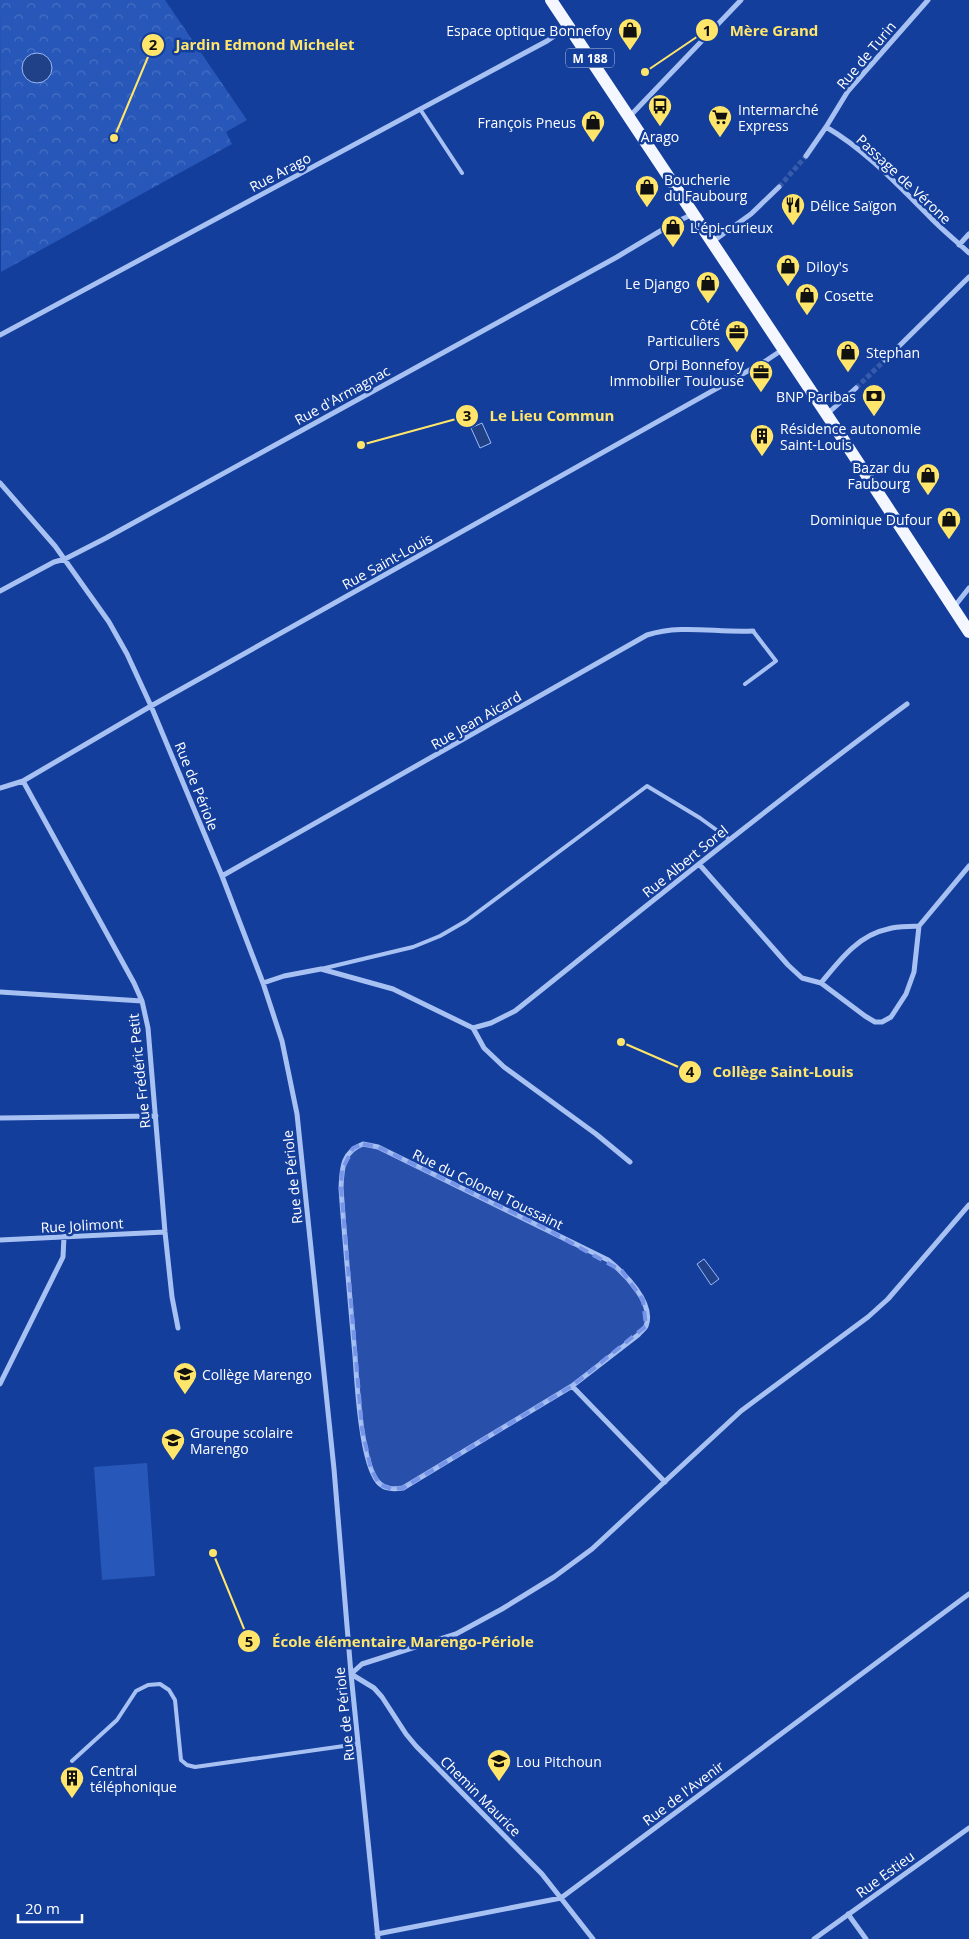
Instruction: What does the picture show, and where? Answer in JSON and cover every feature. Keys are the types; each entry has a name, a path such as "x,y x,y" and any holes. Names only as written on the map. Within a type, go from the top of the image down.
{"main road":[{"name":"M 188","path":"551,0 969,632"}],"street":[{"path":"629,116 741,0"},
{"name":"Rue de Turin","path":"826,127 848,91 928,0"},
{"name":"Rue Arago","path":"0,335 547,41 569,27"},
{"path":"806,156 826,127"},
{"name":"Passage de Vérone","path":"826,127 841,136 902,188 928,216 969,253"},
{"path":"712,242 751,214 779,187"},
{"name":"Rue d'Armagnac","path":"0,591 54,562 65,559 616,257 672,224 694,214"},
{"path":"960,245 969,234"},
{"path":"885,360 969,277"},
{"name":"Rue Saint-Louis","path":"0,788 22,781 151,706 764,362 783,349"},
{"path":"826,414 856,388"},
{"path":"0,491 1,483"},
{"name":"Rue de Périole","path":"1,483 65,559 109,622 151,706 222,876 263,983 282,1041 297,1114 334,1469 351,1674 378,1937"},
{"path":"954,608 969,588"},
{"name":"Rue Jean Aicard","path":"222,876 647,635 664,629 728,633 753,631"},
{"name":"Rue Albert Sorel","path":"473,1028 491,1023 515,1011 729,839 907,704"},
{"name":"Rue Frédéric Petit","path":"22,781 125,966 142,1001 148,1028 165,1232 172,1297 178,1328"},
{"path":"700,864 788,966 802,978 821,983 875,1022 882,1022 891,1017 906,994 914,972 919,926 969,866"},
{"path":"821,983 848,951 865,938 887,929 919,926"},
{"path":"263,983 284,976 322,969 393,989 473,1028 484,1048 504,1067 596,1134 630,1162"},
{"path":"0,992 142,1001"},
{"path":"0,1118 156,1116"},
{"name":"Rue du Colonel Toussaint","path":"363,1144 378,1147 608,1260 622,1271 644,1300 647,1313 646,1326 572,1386 403,1488 391,1489 379,1484 371,1469 362,1429 341,1188 342,1170 347,1154 353,1148 363,1144"},
{"path":"351,1674 362,1664 456,1634 502,1609 554,1577 592,1549 741,1411 868,1318 888,1299 969,1205"},
{"name":"Rue Jolimont","path":"0,1240 165,1232"},
{"path":"0,1384 63,1257 64,1236"},
{"path":"572,1386 665,1482"},
{"name":"Rue de l'Avenir","path":"378,1937 561,1898 969,1594"},
{"name":"Chemin Maurice","path":"351,1674 374,1688 382,1696 416,1746 542,1874 593,1939"},
{"name":"Rue Estieu","path":"814,1939 969,1828"},
{"path":"848,1914 866,1939"}],"lane":[{"path":"420,109 462,173"},
{"path":"745,684 776,660 753,631"},
{"path":"322,969 413,947 440,936 466,921 647,786 700,818 729,839"},
{"path":"72,1761 117,1720 136,1691 148,1685 160,1684 169,1690 175,1700 181,1760 186,1766 195,1767 358,1744"}],"highlighted area":[{"path":"363,1144 378,1147 541,1226 622,1271 643,1300 646,1326 572,1386 403,1488 391,1489 379,1484 371,1469 362,1429 341,1188 342,1170 353,1148"}],"green space":[{"path":"0,0 165,0 247,120 226,132 232,144 1,272"},
{"path":"147,1463 155,1576 102,1580 94,1467"}],"shaded area":[{"path":"37,53 48,57 52,68 48,79 37,83 26,79 22,68 26,57"},
{"path":"482,423 491,443 480,448 471,428"},
{"path":"704,1259 719,1279 711,1285 697,1264"}],"tunnel":[{"path":"779,187 806,156"},
{"path":"856,388 885,360"}],"place":[{"name":"Espace optique Bonnefoy","path":"630,51"},
{"name":"Mère Grand","path":"645,72"},
{"name":"Arago","path":"660,127"},
{"name":"Jardin Edmond Michelet","path":"114,138"},
{"name":"Intermarché Express","path":"720,138"},
{"name":"François Pneus","path":"593,143"},
{"name":"Boucherie du Faubourg","path":"647,208"},
{"name":"Délice Saïgon","path":"793,226"},
{"name":"L'épi-curieux","path":"673,248"},
{"name":"Diloy's","path":"788,287"},
{"name":"Le Django","path":"708,304"},
{"name":"Cosette","path":"807,316"},
{"name":"Côté Particuliers","path":"737,353"},
{"name":"Stephan","path":"848,373"},
{"name":"Orpi Bonnefoy Immobilier Toulouse","path":"761,393"},
{"name":"BNP Paribas","path":"874,417"},
{"name":"Le Lieu Commun","path":"361,445"},
{"name":"Résidence autonomie Saint-Louis","path":"762,457"},
{"name":"Bazar du Faubourg","path":"928,496"},
{"name":"Dominique Dufour","path":"949,540"},
{"name":"Collège Saint-Louis","path":"621,1042"},
{"name":"Collège Marengo","path":"185,1395"},
{"name":"Groupe scolaire Marengo","path":"173,1461"},
{"name":"École élémentaire Marengo-Périole","path":"213,1553"},
{"name":"Lou Pitchoun","path":"499,1782"},
{"name":"Central téléphonique","path":"72,1799"}]}
